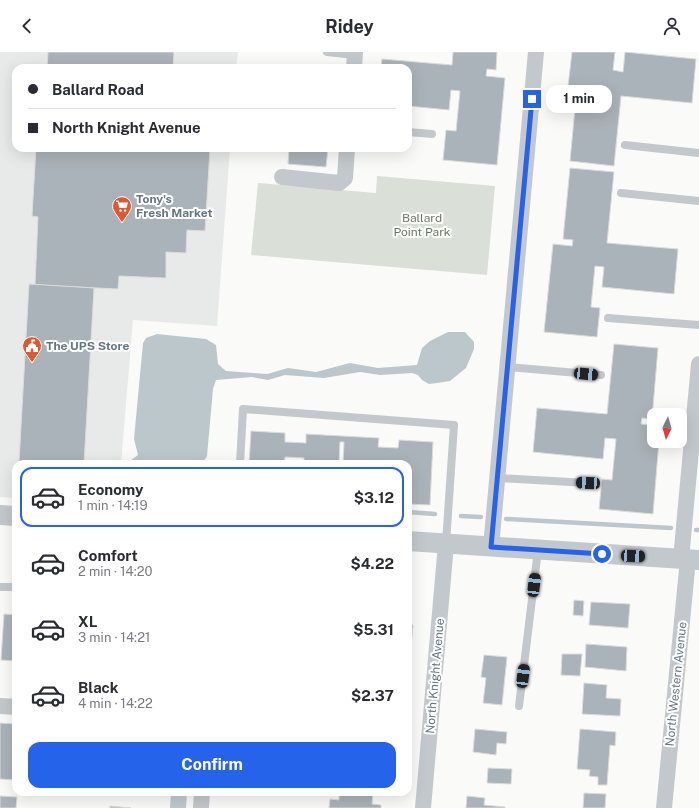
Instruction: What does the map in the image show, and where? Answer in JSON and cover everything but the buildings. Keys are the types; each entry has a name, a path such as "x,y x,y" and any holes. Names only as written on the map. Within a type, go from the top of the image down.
{"street":[{"path":"491,547 536,52"},
{"path":"282,177 339,182 345,178 347,152"},
{"name":"North Western Avenue","path":"664,808 689,559 690,487 699,364"},
{"path":"0,515 12,516"},
{"path":"412,541 689,559"},
{"name":"North Knight Avenue","path":"423,808 446,544"},
{"path":"0,706 12,707"},
{"path":"178,808 179,796"},
{"path":"200,808 202,796"}],"lane":[{"path":"327,52 355,58"},
{"path":"412,132 432,134"},
{"path":"625,145 699,153"},
{"path":"621,193 699,202"},
{"path":"608,318 699,325"},
{"path":"507,367 601,375"},
{"path":"240,460 243,409 454,425 446,544"},
{"path":"497,478 588,483"},
{"path":"519,706 538,550"},
{"path":"0,587 12,587"}],"shaded area":[{"path":"0,52 238,52 236,64 12,64 12,152 230,152 217,326 133,320 121,460 12,460 12,498 0,497"},
{"path":"448,332 465,332 474,342 474,349 466,368 450,381 429,384 422,380 418,375 412,373 380,375 360,372 324,378 285,375 268,380 252,377 216,380 213,389 207,456 204,460 131,460 138,455 134,439 143,343 146,338 157,334 206,339 216,345 218,364 226,371 267,374 288,368 316,372 350,363 378,368 417,365 422,348 430,341"}],"green space":[{"name":"Ballard Point Park","path":"377,176 495,186 487,275 251,255 258,183 376,193"}],"waterway":[{"path":"412,512 435,514"},
{"path":"461,516 481,517"},
{"path":"506,519 671,528"}],"place":[{"name":"Tony's Fresh Market","path":"122,223"},
{"name":"The UPS Store","path":"32,363"}],"route":[{"path":"532,99 491,547 602,554"}]}
